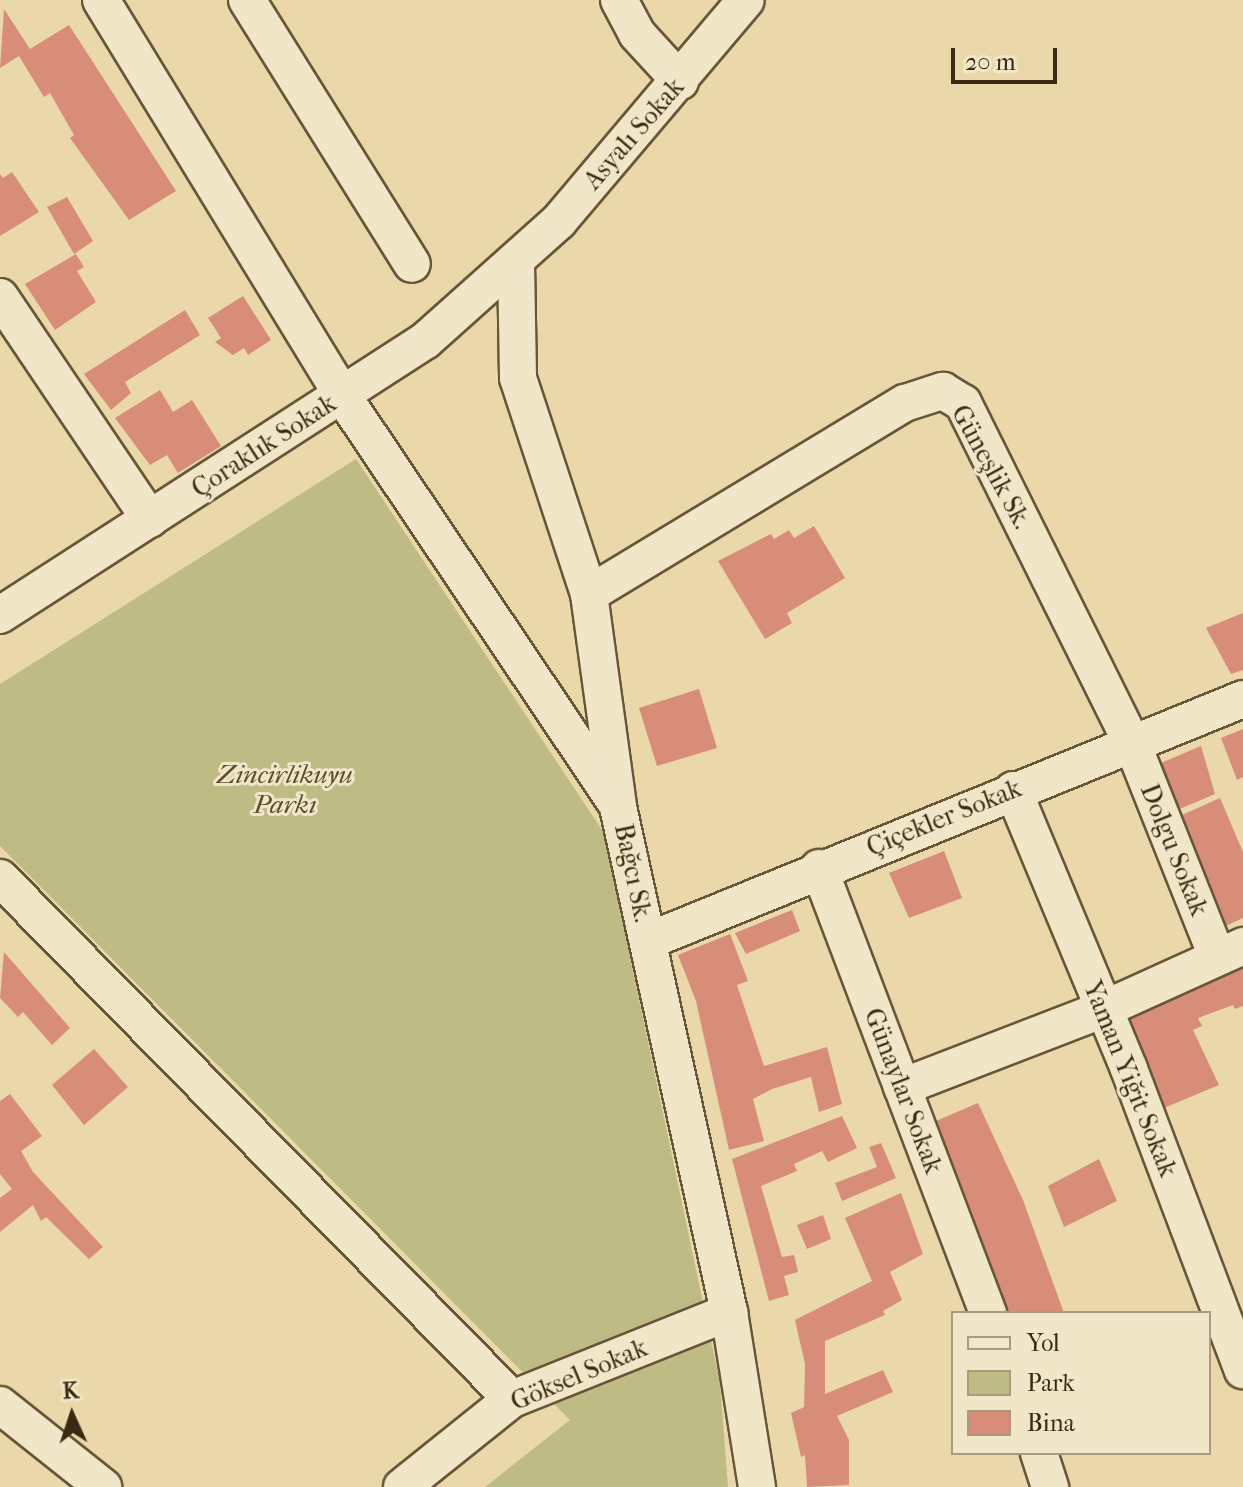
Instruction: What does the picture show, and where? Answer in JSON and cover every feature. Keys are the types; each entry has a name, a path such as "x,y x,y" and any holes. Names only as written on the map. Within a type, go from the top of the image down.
{"street":[{"path":"101,0 342,395 618,807"},
{"path":"247,0 412,264"},
{"path":"619,0 637,34 680,81"},
{"name":"Asyalı Sokak","path":"516,262 680,81 746,0"},
{"name":"Çoraklık Sokak","path":"0,615 426,340 516,262"},
{"name":"Bağcı Sk.","path":"516,262 518,378 589,594 618,807 729,1312 757,1487"},
{"path":"0,297 150,519"},
{"name":"Güneşlik Sk.","path":"589,594 905,403 943,391 963,403 1132,743"},
{"name":"Çiçekler Sokak","path":"648,941 819,868 1243,699"},
{"name":"Dolgu Sokak","path":"1132,743 1230,952"},
{"name":"Yaman Yiğit Sokak","path":"1013,790 1243,1370"},
{"name":"Günaylar Sokak","path":"819,868 987,1311"},
{"path":"0,878 512,1399"},
{"path":"902,1087 1102,1010 1230,952"},
{"name":"Göksel Sokak","path":"402,1487 512,1399 729,1312"},
{"path":"0,1405 93,1484"},
{"path":"1040,1455 1050,1487"}],"green space":[{"name":"Zincirlikuyu Parkı","path":"356,459 604,833 720,1383 728,1487 485,1487 570,1420 0,846 0,684"}],"building":[{"path":"4,9 30,49 69,25 176,191 129,220 70,138 74,135 50,93 44,97 19,56 0,68"},
{"path":"12,172 39,212 0,236 0,174 3,178"},
{"path":"67,197 93,241 74,254 47,207"},
{"path":"76,254 84,267 77,271 96,302 55,330 25,284"},
{"path":"243,296 271,340 248,355 244,348 233,355 215,342 221,338 208,318"},
{"path":"185,310 200,335 125,382 131,393 111,410 84,374"},
{"path":"160,390 173,412 192,400 221,446 178,473 167,455 150,465 115,418"},
{"path":"814,526 845,578 787,613 792,623 765,639 718,561 771,534 774,539 789,530 794,538"},
{"path":"1243,613 1243,670 1231,674 1206,628"},
{"path":"699,689 717,748 657,766 639,708"},
{"path":"1243,729 1243,777 1237,780 1221,738"},
{"path":"1201,746 1215,794 1168,814 1149,768"},
{"path":"1220,798 1243,852 1243,918 1215,931 1171,820"},
{"path":"944,851 962,898 909,918 889,873"},
{"path":"792,910 800,931 746,954 735,933"},
{"path":"730,934 748,981 737,985 764,1066 827,1047 842,1104 819,1112 811,1077 772,1089 753,1099 764,1141 729,1150 696,1001 678,955"},
{"path":"4,952 70,1028 52,1045 23,1012 18,1017 0,998"},
{"path":"1243,960 1243,1006 1235,1009 1233,1005 1198,1018 1202,1026 1193,1030 1219,1085 1159,1110 1120,1010"},
{"path":"94,1049 128,1087 84,1125 52,1085"},
{"path":"10,1094 42,1136 21,1151 33,1172 103,1247 89,1259 46,1217 41,1221 33,1205 0,1232 0,1198 12,1189 0,1174 0,1101"},
{"path":"978,1103 1023,1200 1063,1311 992,1311 929,1124"},
{"path":"842,1116 857,1148 828,1162 822,1151 794,1164 797,1171 761,1186 782,1257 794,1255 798,1272 784,1276 789,1295 769,1301 732,1159"},
{"path":"881,1143 896,1178 842,1201 835,1183 877,1167 869,1147"},
{"path":"1099,1159 1117,1201 1064,1227 1048,1186"},
{"path":"901,1193 923,1254 890,1272 902,1300 883,1311 885,1315 825,1341 825,1394 883,1370 893,1392 837,1416 849,1440 849,1485 807,1487 805,1455 801,1457 791,1413 804,1407 805,1364 795,1320 872,1281 845,1218"},
{"path":"823,1215 831,1239 807,1249 797,1225"}]}
